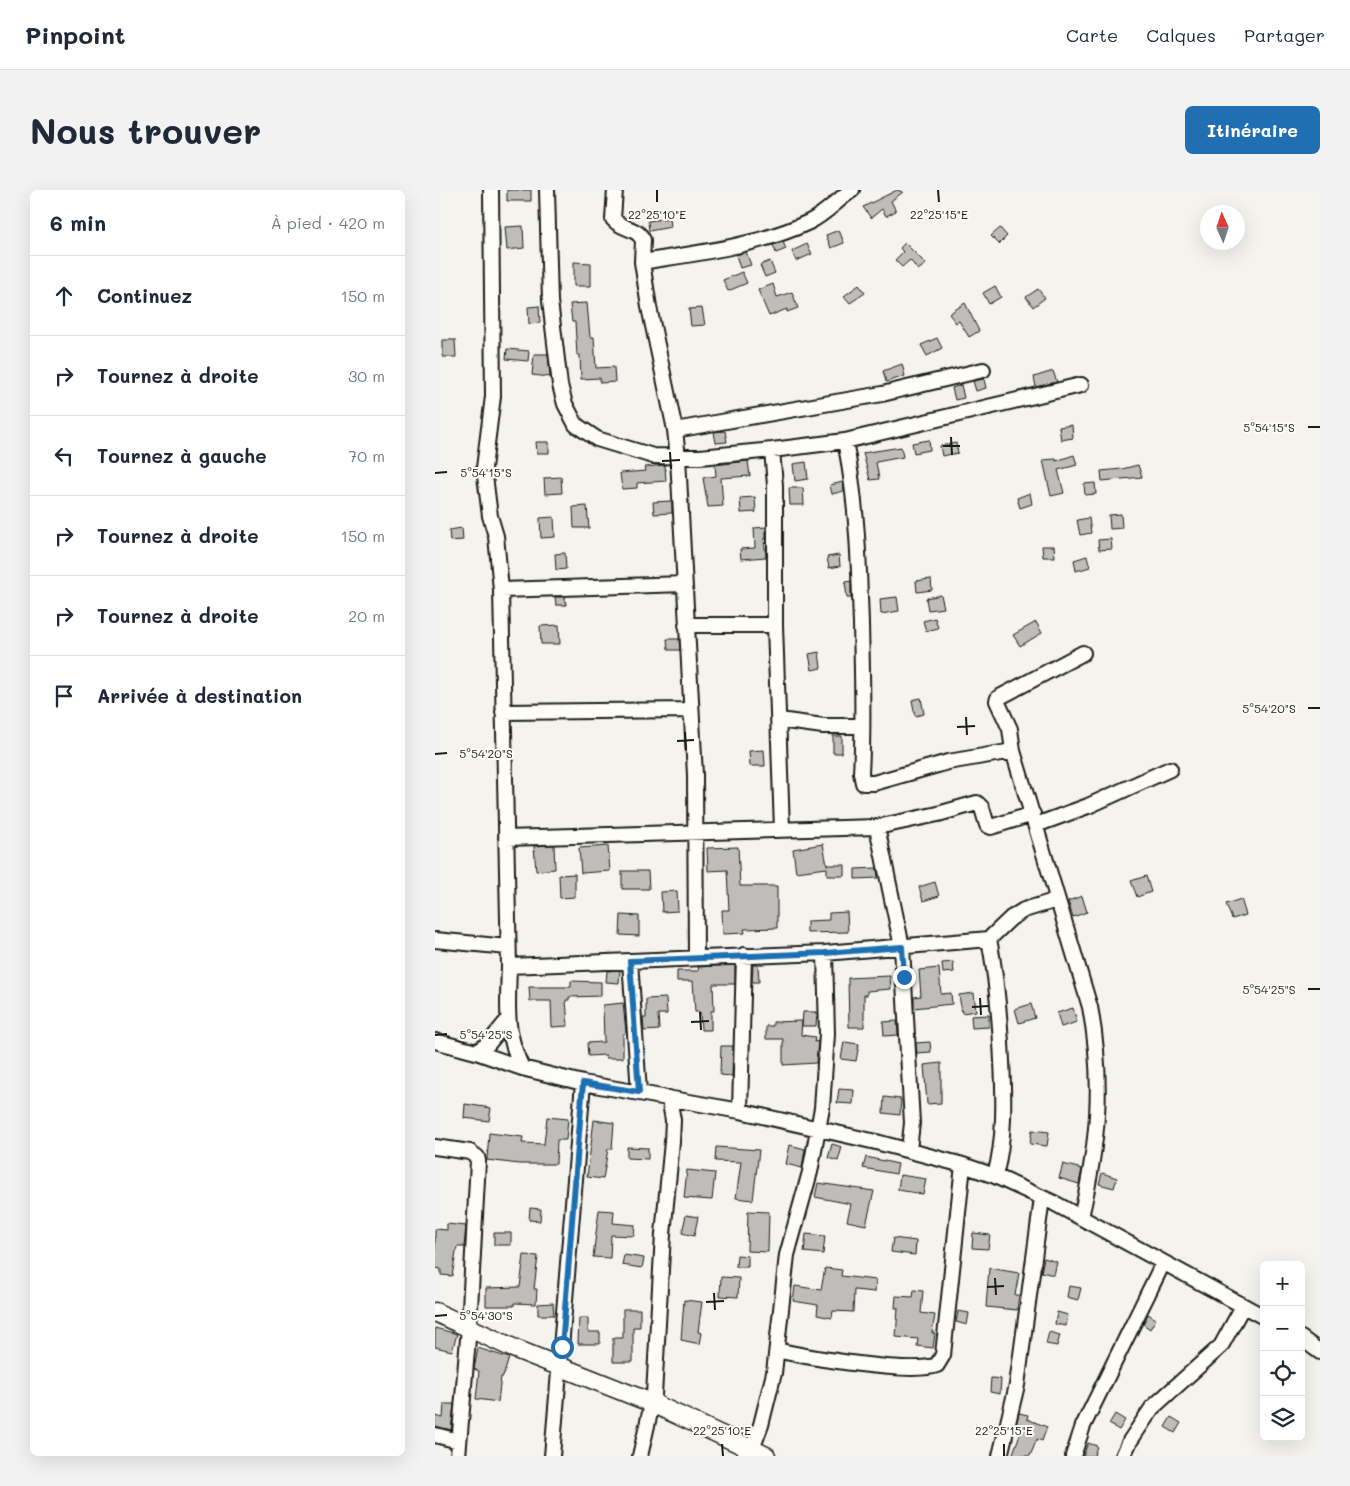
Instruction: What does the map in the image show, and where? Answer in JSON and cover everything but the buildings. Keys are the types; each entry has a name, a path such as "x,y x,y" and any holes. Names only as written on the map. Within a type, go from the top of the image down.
{"street":[{"path":"491,190 493,396 484,468 496,536 501,590 509,966 507,1021 511,1041 522,1068"},
{"path":"547,190 550,301 560,385 576,425 597,439 653,456 678,458 845,442 1081,385"},
{"path":"615,190 613,219 618,224 640,234 643,240 642,262 656,347 675,430 678,458 695,775 696,957"},
{"path":"642,262 716,249 774,236 811,221 852,190"},
{"path":"675,430 882,394 983,370"},
{"path":"845,442 853,480 860,583 863,783 868,784 948,762 1013,751"},
{"path":"772,450 775,485 775,625 782,830"},
{"path":"501,590 684,584"},
{"path":"686,625 775,625"},
{"path":"1081,1217 1093,1160 1099,1064 1090,1008 1013,751 1009,729 998,703 998,698 1083,653"},
{"path":"503,712 691,710"},
{"path":"779,720 823,726 861,726"},
{"path":"506,838 877,827 938,814 977,803 982,808 987,826 991,827 1034,820 1088,806 1170,769"},
{"path":"877,827 902,947 912,1123 909,1150"},
{"path":"509,966 825,953 989,939 1011,918 1024,910 1057,900"},
{"path":"989,939 1000,1006 1005,1109 1001,1156 995,1176"},
{"path":"435,940 508,948"},
{"path":"435,1312 652,1403 759,1452 777,1350 787,1255 810,1172 825,1082 825,953"},
{"path":"740,1111 744,1024 744,955"},
{"path":"630,961 639,1092"},
{"path":"476,1052 487,1044 507,1021"},
{"path":"435,1041 476,1052 522,1068 583,1083 740,1111 909,1150 963,1165 995,1176 1081,1217 1260,1315"},
{"path":"552,1456 561,1366 568,1246 583,1083"},
{"path":"640,1456 652,1403 663,1234 672,1142 673,1120 669,1098"},
{"path":"435,1147 470,1152 477,1157 478,1161 469,1327 458,1456"},
{"path":"777,1350 849,1362 922,1369 937,1365 943,1355 963,1165"},
{"path":"1000,1456 1017,1385 1042,1198"},
{"path":"1073,1456 1083,1426 1163,1263"},
{"path":"1123,1456 1130,1441 1152,1408 1221,1346 1243,1306"},
{"path":"1305,1341 1320,1352"},
{"path":"435,1435 459,1442"}],"route":[{"path":"562,1347 568,1246 583,1083 639,1092 630,961 825,953 902,947 904,977"}]}
